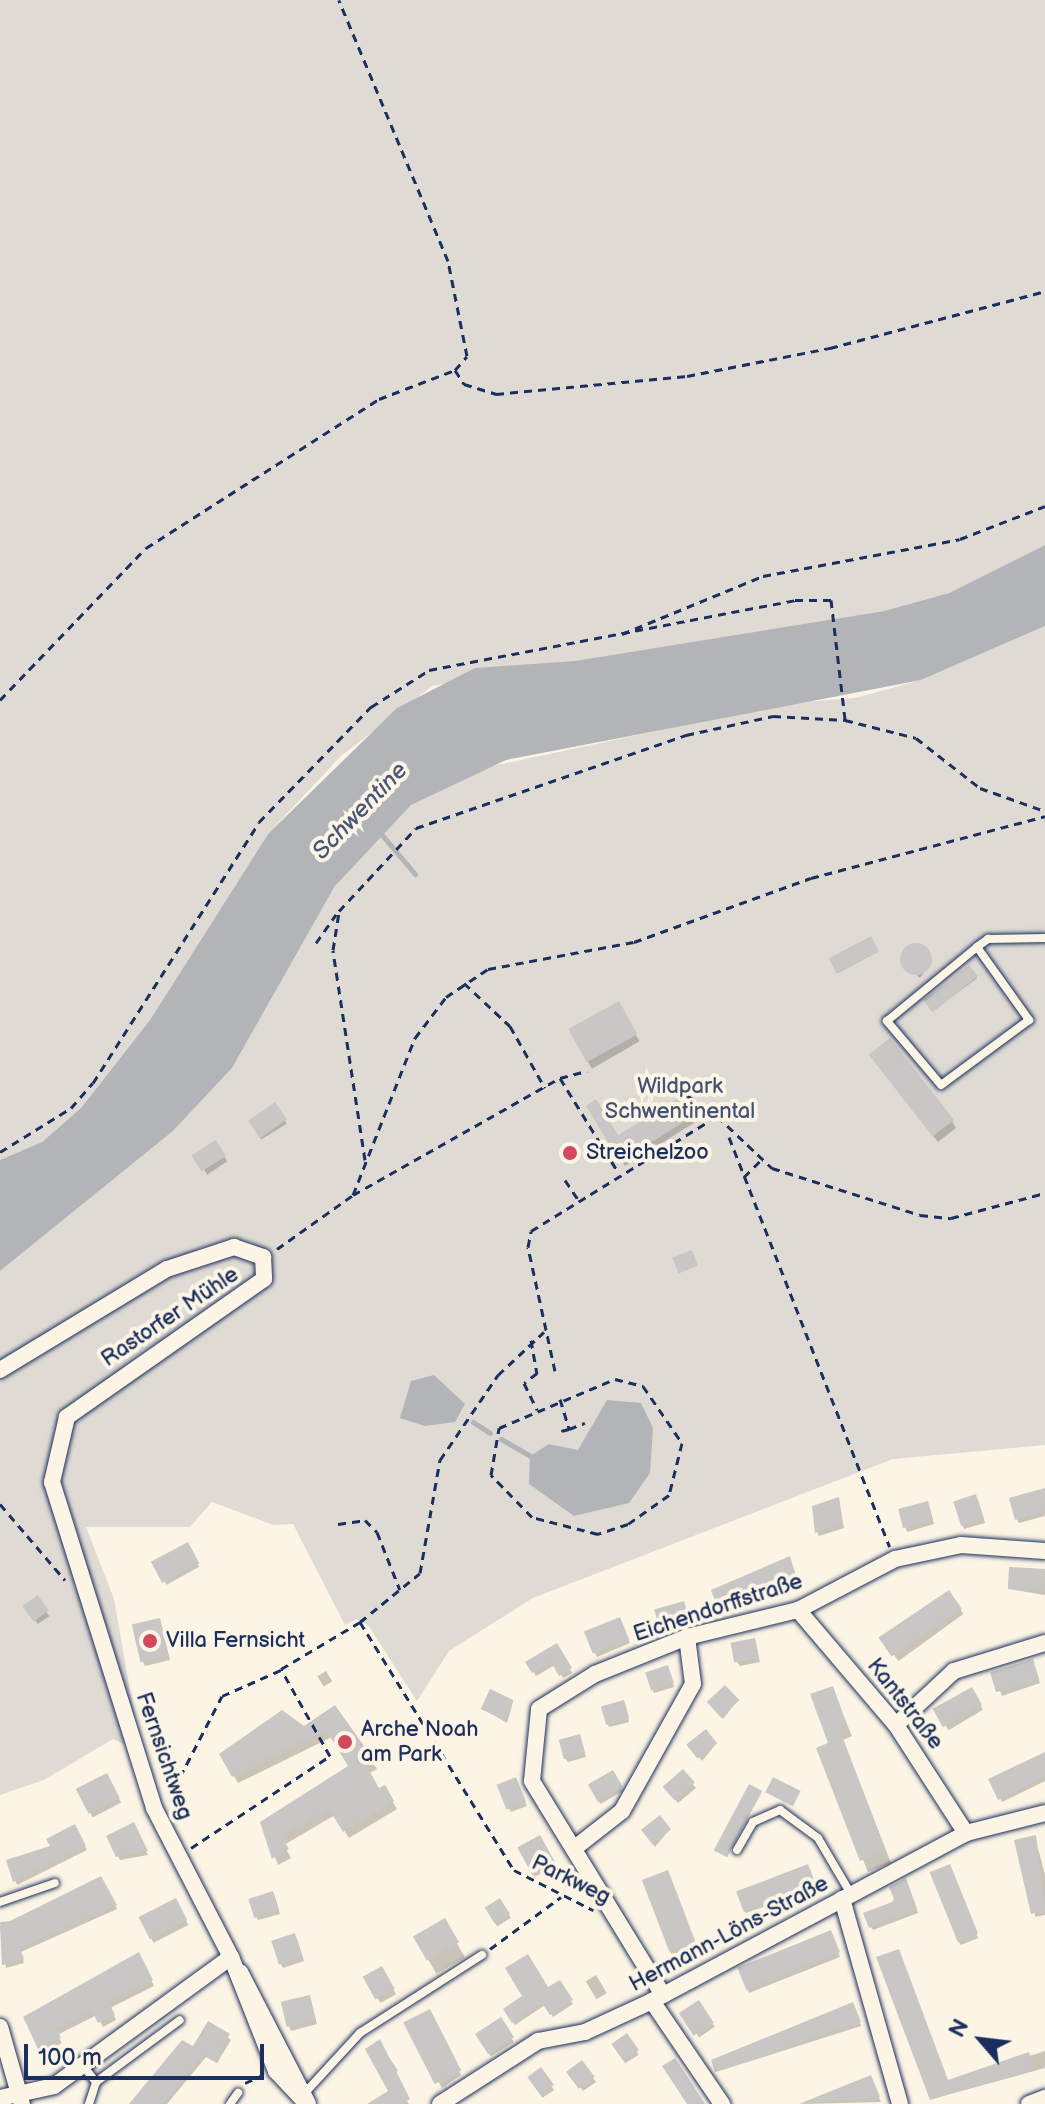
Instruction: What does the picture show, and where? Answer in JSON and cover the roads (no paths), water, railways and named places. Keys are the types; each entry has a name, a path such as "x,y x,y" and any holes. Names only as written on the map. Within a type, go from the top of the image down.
{"street":[{"name":"Rastorfer Mühle","path":"0,1370 167,1269 234,1247 263,1257 264,1279 82,1403 57,1437 56,1508 100,1639"},
{"name":"Eichendorffstraße","path":"722,2104 657,1998 619,1917 532,1781 539,1709 595,1674 687,1637 798,1610 895,1559 961,1545 1045,1551"},
{"name":"Kantstraße","path":"798,1610 896,1725 966,1833"},
{"path":"576,1847 622,1811 693,1684 687,1637"},
{"name":"Fernsichtweg","path":"100,1639 149,1796 305,2100"},
{"path":"896,1725 954,1671 1045,1643"},
{"name":"Hermann-Löns-Straße","path":"440,2104 538,2041 585,2032 657,1998 966,1833 1045,1813"},
{"path":"847,1897 900,2104"},
{"name":"Fernsichtweg","path":"234,1964 276,2071 305,2100"},
{"path":"0,2098 20,2101 83,2065 234,1964"},
{"path":"0,2027 20,2101"},
{"path":"1029,2104 1045,2098"}],"lane":[{"path":"977,947 1029,1020 941,1085 887,1021 977,947 994,937 1045,938"},
{"path":"737,1850 753,1822 780,1810 818,1838 847,1897"},
{"path":"0,1902 55,1883"},
{"path":"305,2100 360,2033 482,1955"},
{"path":"89,2104 96,2082 180,2020"},
{"path":"83,2065 96,2082"},
{"path":"230,2104 238,2093"}],"water":[{"name":"Schwentine","path":"1045,545 1045,626 921,680 506,760 411,805 335,886 232,1068 173,1131 0,1271 0,1160 42,1142 81,1108 150,1020 268,834 397,708 475,668 575,661 884,611 949,593"},
{"path":"434,1375 465,1404 455,1422 425,1426 400,1418 411,1381"},
{"path":"607,1400 641,1403 653,1428 650,1473 629,1503 574,1516 529,1484 530,1456 549,1444 578,1450"}],"waterway":[{"name":"Schwentine","path":"377,829 415,874"},
{"path":"473,1422 490,1433"},
{"path":"501,1439 530,1456"}],"place":[{"name":"Streichelzoo","path":"570,1153"},
{"name":"Villa Fernsicht","path":"150,1641"},
{"name":"Arche Noah am Park","path":"345,1742"}],"park label":[{"name":"Wildpark Schwentinental","path":"680,1098"}]}
